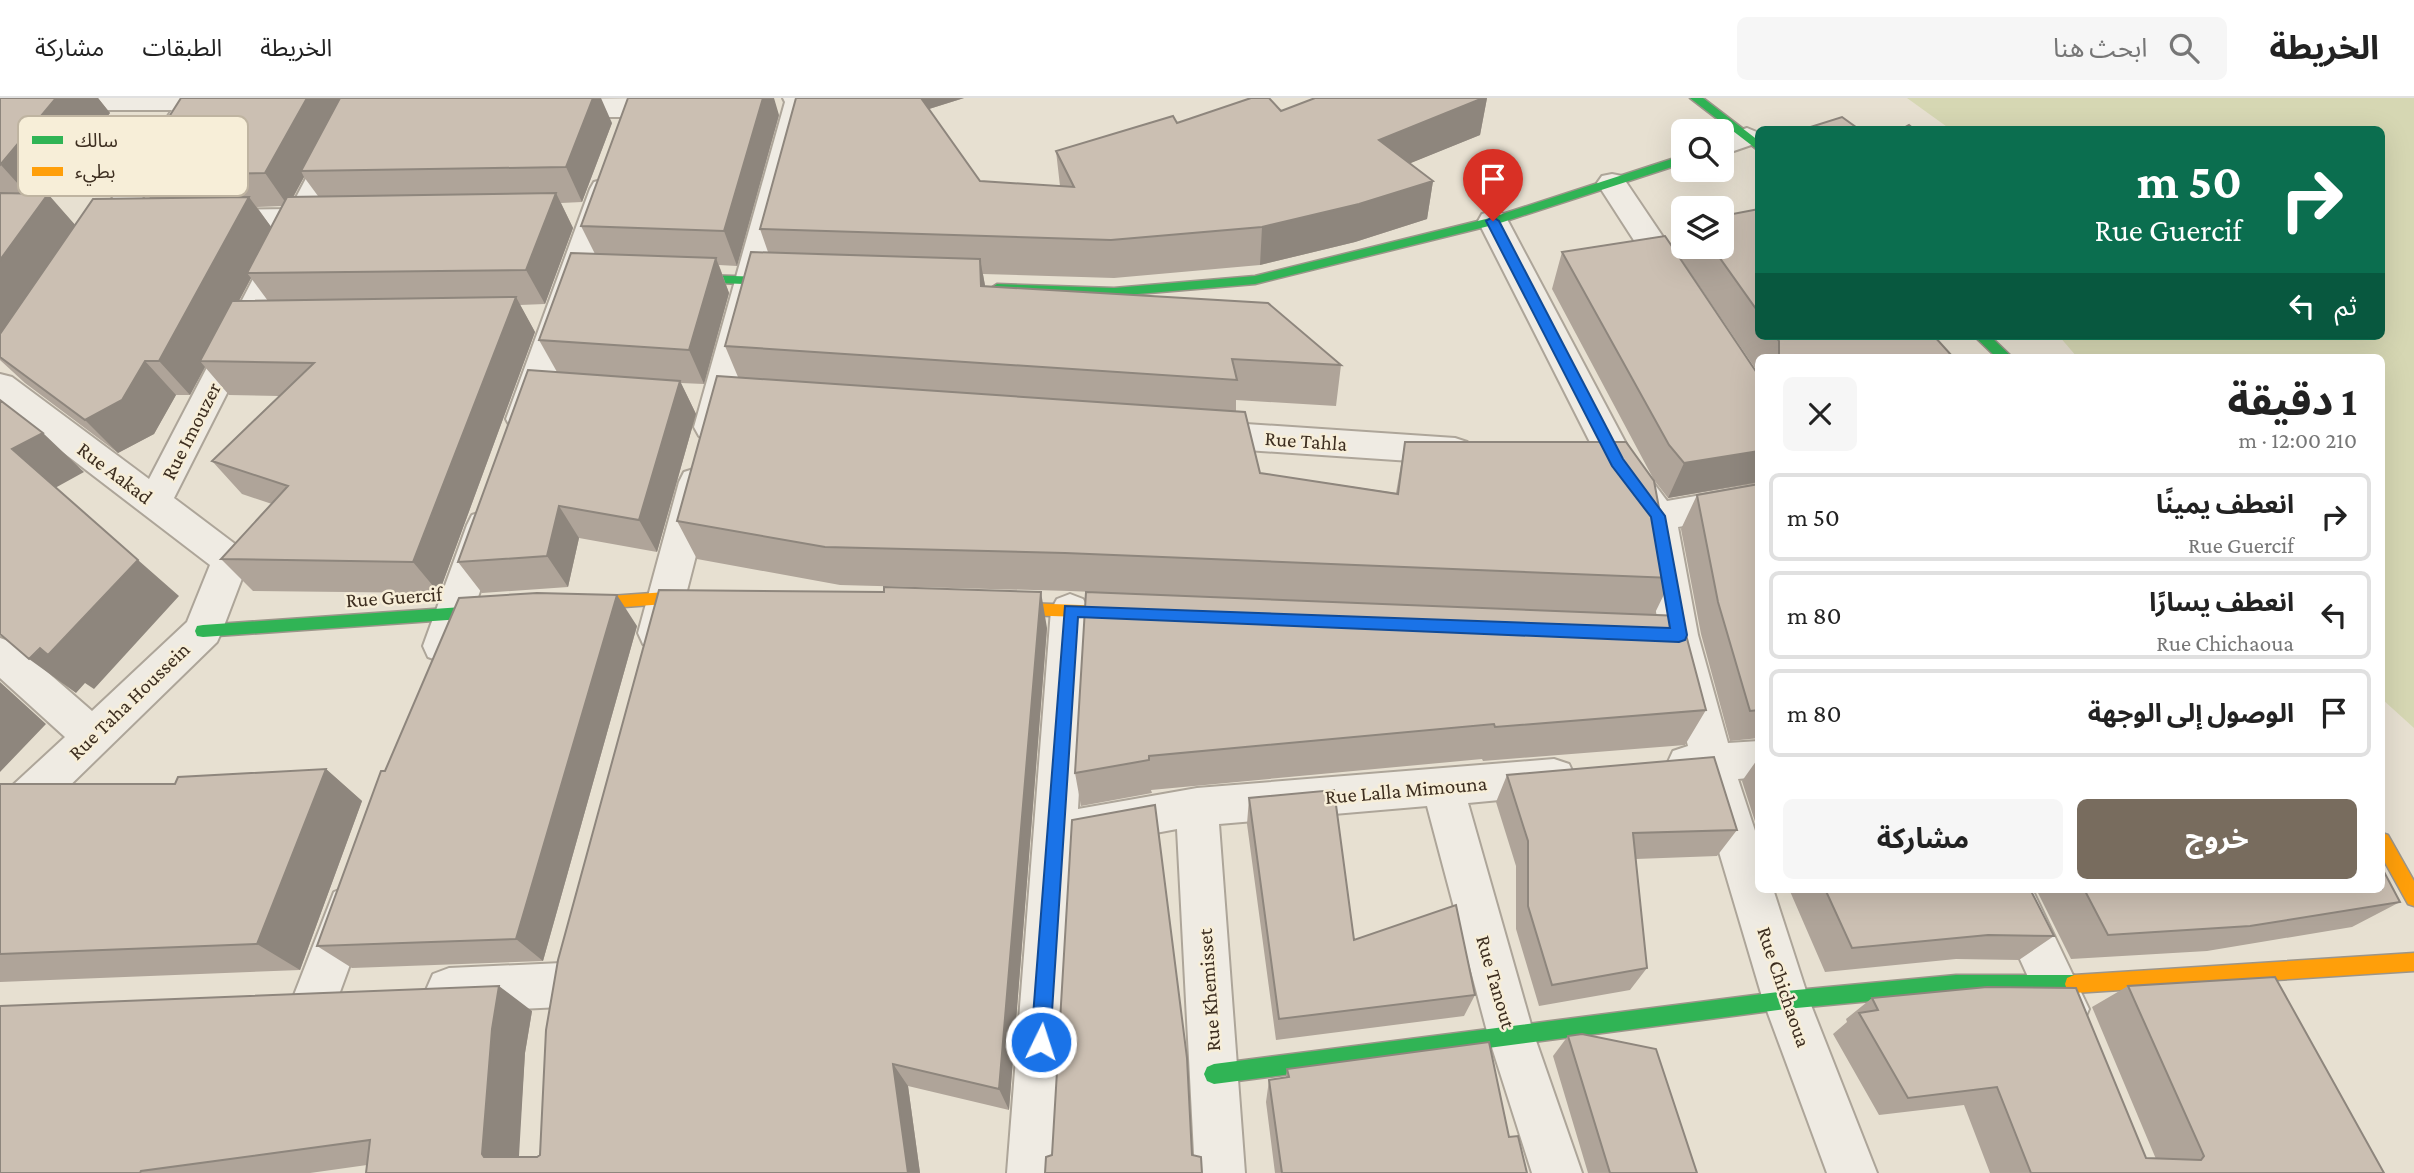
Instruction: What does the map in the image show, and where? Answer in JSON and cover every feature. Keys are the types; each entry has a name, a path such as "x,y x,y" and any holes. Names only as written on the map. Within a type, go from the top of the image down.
{"street":[{"path":"648,664 752,281 799,102 797,98"},
{"path":"1696,98 1743,143"},
{"path":"0,102 193,100"},
{"path":"180,116 193,100"},
{"path":"512,451 547,389 546,318 582,274 583,215 641,103 523,108"},
{"name":"Rue Imouzer","path":"154,503 300,219 368,105"},
{"path":"975,287 1114,292 1255,280 1493,221 1671,163"},
{"path":"1612,183 1693,306"},
{"path":"82,265 98,221 118,196"},
{"path":"98,221 354,218"},
{"name":"Rue Chichaoua","path":"1493,221 1618,463 1658,516 1673,635 1786,1000 1852,1173"},
{"path":"656,277 807,282"},
{"path":"247,322 286,321"},
{"path":"1986,340 2002,354"},
{"name":"Rue Aakad","path":"5,379 154,503 230,560"},
{"name":"Rue Tahla","path":"1175,432 1493,454"},
{"path":"1576,460 1618,463"},
{"path":"430,680 498,488"},
{"path":"1658,516 1755,500"},
{"name":"Rue Taha Houssein","path":"0,825 203,631 230,560"},
{"path":"546,607 666,598 722,600"},
{"path":"973,607 1153,614"},
{"name":"Rue Guercif","path":"203,631 520,609"},
{"path":"1032,1173 1070,610"},
{"path":"0,654 92,736"},
{"path":"1658,766 1755,759"},
{"name":"Rue Lalla Mimouna","path":"1054,832 1197,807 1443,788 1591,773"},
{"name":"Rue Tanout","path":"1443,788 1511,1035 1557,1173"},
{"name":"Rue Khemisset","path":"1197,807 1214,1074 1215,1171"},
{"path":"2385,846 2414,898"},
{"path":"317,995 359,877"},
{"path":"2012,893 2057,985 2082,1048"},
{"path":"1214,1074 1786,1000 1956,984 2057,985 2414,962"},
{"path":"413,991 563,990"}],"green space":[{"path":"1907,98 2414,98 2414,728 2385,702 2385,354 2074,354 2062,340 2385,340 2385,126 1946,126"}],"building":[{"path":"0,98 56,98 41,116 18,116 18,143 0,165"},
{"path":"181,98 307,98 265,173 248,173 248,116 170,116"},
{"path":"340,98 593,98 566,167 301,171"},
{"path":"628,98 763,98 724,231 581,226"},
{"path":"796,98 921,98 980,181 1074,187 1056,151 1173,116 1177,123 1251,98 1269,98 1281,111 1315,98 1483,98 1379,140 1433,181 1359,204 1262,227 1111,240 760,229"},
{"path":"1842,117 1854,126 1814,126"},
{"path":"0,193 47,196 0,260"},
{"path":"556,193 526,270 247,273 287,197"},
{"path":"249,197 159,361 145,361 122,400 85,420 0,357 0,334 93,199"},
{"path":"1755,210 1755,307 1721,259 1734,259 1734,214"},
{"path":"1665,236 1671,245 1671,259 1680,259 1755,370 1755,452 1684,463 1669,445 1562,252"},
{"path":"751,252 980,259 981,286 1268,303 1341,365 1232,359 1237,380 725,346"},
{"path":"571,253 716,258 689,350 539,340"},
{"path":"516,297 413,562 221,559 288,486 212,461 314,363 200,361 232,301"},
{"path":"1938,340 1950,354 1779,354 1779,341"},
{"path":"528,370 680,381 639,520 559,506 547,556 458,562"},
{"path":"717,376 1245,412 1260,473 1398,494 1405,442 1626,442 1654,481 1672,578 1065,553 825,547 677,521"},
{"path":"0,400 43,433 12,449 138,560 48,655 40,648 29,659 0,634"},
{"path":"1755,485 1755,710 1750,711 1718,602 1697,495"},
{"path":"884,587 1041,592 999,1089 893,1064 908,1173 366,1173 370,1140 140,1173 0,1173 0,1006 499,986 492,1029 482,1154 484,1157 537,1157 540,1155 546,1030 558,960 659,590 884,592"},
{"path":"1086,592 1681,616 1706,710 1495,727 1494,724 1149,756 1149,760 1075,773"},
{"path":"537,593 617,595 516,939 317,946 381,771 385,771 459,598"},
{"path":"1714,757 1737,830 1633,833 1647,968 1552,985 1528,906 1528,841 1507,775"},
{"path":"326,769 257,944 0,954 0,784 175,784 178,777"},
{"path":"1334,790 1354,940 1456,905 1475,995 1279,1019 1249,798"},
{"path":"1155,805 1187,1058 1192,1155 1201,1157 1202,1173 1045,1173 1046,1157 1052,1155 1072,820"},
{"path":"2385,874 2400,902 2250,926 2108,935 2086,893 2385,893"},
{"path":"1827,893 2032,893 2054,936 1988,935 1852,948"},
{"path":"2275,977 2384,1173 2031,1173 1997,1087 1908,1098 1859,1013 1878,1010 1872,998 1987,987 2076,988 2146,1158 2201,1160 2204,1156 2128,986"},
{"path":"1582,1034 1656,1049 1697,1173 1610,1173 1568,1036"},
{"path":"1489,1042 1509,1137 1518,1136 1527,1173 1282,1173 1269,1080 1289,1077 1287,1069"}],"traffic: fast":[{"path":"1696,98 1755,144"},
{"path":"997,288 1114,292 1255,280 1493,221 1671,163"},
{"path":"671,278 797,282"},
{"path":"1986,340 2002,354"},
{"path":"203,631 505,610"},
{"path":"1214,1074 1786,1000 1956,984 2074,984"}],"traffic: slow":[{"path":"568,605 666,598 707,599"},
{"path":"992,608 1138,613"},
{"path":"2385,846 2414,898"},
{"path":"2074,984 2414,962"}],"route":[{"path":"1041,1042 1070,610 1679,635 1658,516 1618,463 1493,221"}]}
